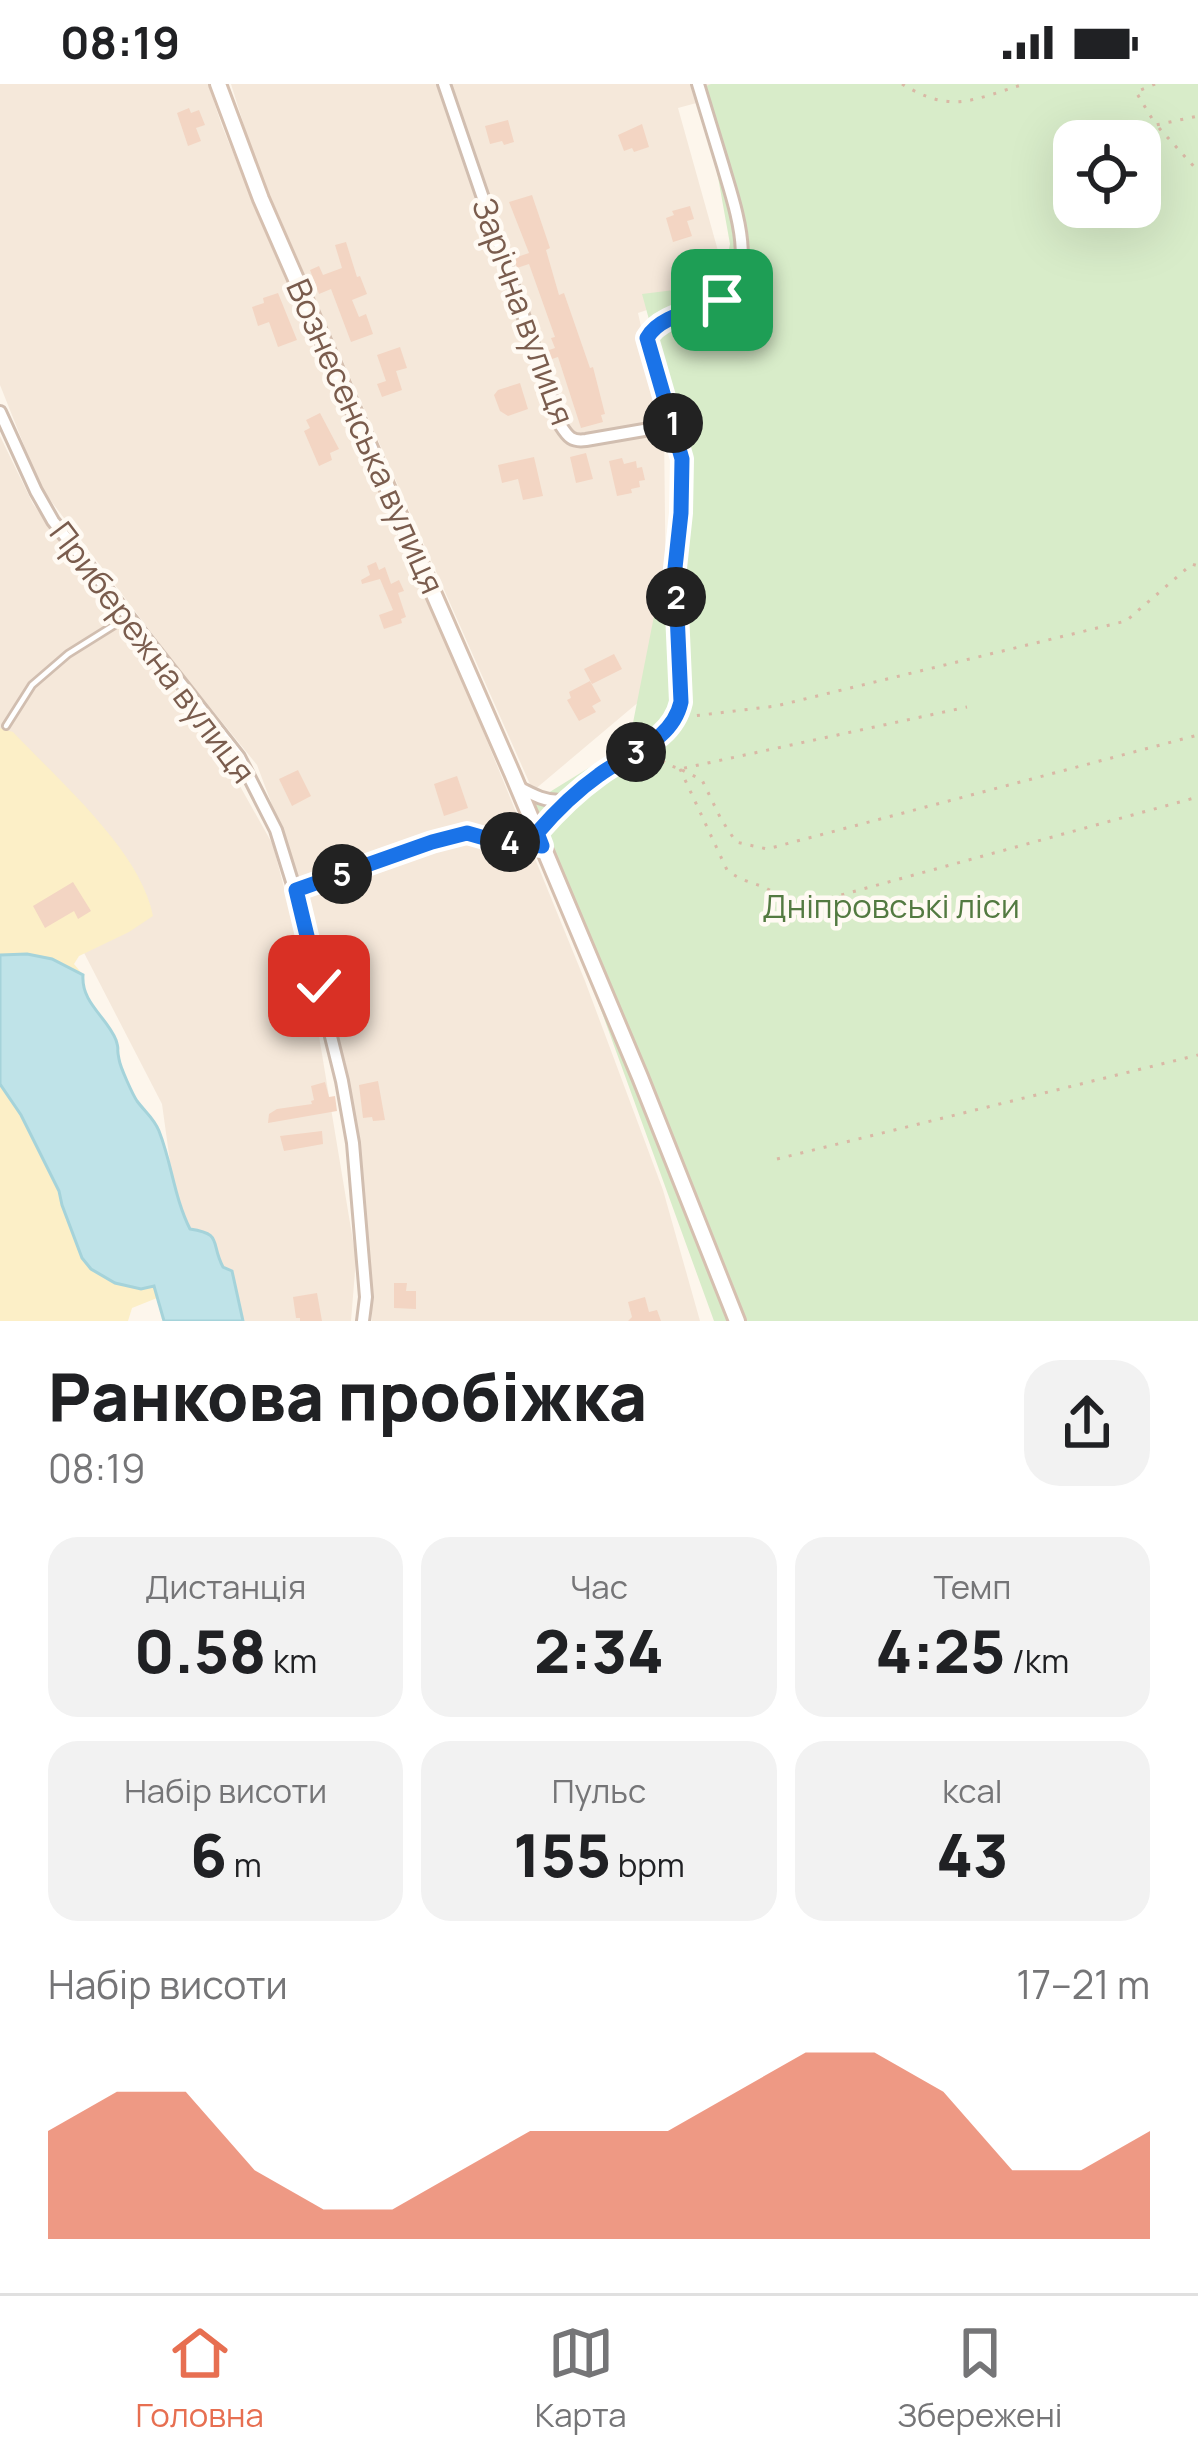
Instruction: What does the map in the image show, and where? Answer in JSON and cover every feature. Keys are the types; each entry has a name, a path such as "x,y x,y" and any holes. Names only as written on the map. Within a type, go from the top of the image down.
{"main road":[{"name":"Вознесенська вулиця","path":"218,84 261,199 640,1077 737,1321"}],"street":[{"name":"Зарічна вулиця","path":"443,84 568,437 586,440 673,425"},
{"path":"539,839 564,802 602,772 649,746 677,718 681,702 675,568 682,459 647,338 661,323 718,303 735,285 742,247 739,221 698,84"},
{"name":"Прибережна вулиця","path":"0,412 53,521 238,757 275,830 296,890 353,1143 367,1297 363,1321"},
{"path":"518,787 540,798 564,802"}],"lane":[{"path":"7,726 32,686 68,654 129,616"},
{"path":"296,890 467,833 488,839 539,839"}],"path":[{"path":"902,84 923,97 953,105 1025,84"},
{"path":"1125,84 1136,92 1153,120"},
{"path":"1136,92 1156,84"},
{"path":"1161,124 1198,116"},
{"path":"1161,130 1198,171"},
{"path":"677,718 776,706 1126,621 1192,564 1198,566"},
{"path":"680,769 968,707"},
{"path":"649,746 666,764 702,780 736,842 767,849 1198,735"},
{"path":"680,769 727,870 740,880 759,882 778,893 790,909 1198,797"},
{"path":"777,1159 1198,1055"}],"shaded area":[{"path":"0,84 208,84 319,361 418,572 585,981 663,1190 700,1321 372,1321 371,1267 352,1100 324,971 288,847 257,765 41,488 0,385"},
{"path":"231,84 767,84 678,108 727,283 638,313 664,429 666,607 641,700 533,791 256,164"},
{"path":"0,436 33,504 217,745 273,845 313,1000 356,1259 351,1321 243,1321 232,1271 223,1267 215,1242 190,1230 184,1218 174,1191 162,1104 81,947 0,940"}],"green space":[{"name":"Дніпровські ліси","path":"711,84 1198,84 1198,1321 714,1321 527,806 629,743 683,469 679,429 642,294 722,284 730,244 702,88"}],"sand":[{"path":"0,728 13,732 95,818 145,891 153,916 79,956 74,964 83,975 43,959 0,955"},
{"path":"0,1084 45,1159 62,1205 154,1286 157,1298 132,1308 128,1321 0,1321"}],"water":[{"path":"0,955 52,959 83,975 90,1002 116,1040 133,1093 159,1131 190,1229 212,1237 223,1267 232,1271 243,1321 164,1321 154,1286 141,1289 115,1283 82,1258 59,1191 0,1084"}],"building":[{"path":"189,108 191,113 199,110 205,125 196,128 201,141 188,146 177,113"},
{"path":"508,120 514,142 490,144 485,126"},
{"path":"642,124 649,147 624,151 618,135"},
{"path":"532,195 559,295 564,293 593,367 605,414 601,415 603,422 581,428 558,357 549,360 546,351 555,348 551,338 555,337 529,264 517,268 514,258 529,253 509,202"},
{"path":"690,206 694,219 687,221 692,236 673,242 666,218"},
{"path":"346,242 367,294 352,300 359,317 366,314 373,334 351,342 331,289 319,294 310,270 319,266 323,275 342,268 335,245"},
{"path":"278,293 297,340 278,347 269,322 258,326 252,307"},
{"path":"400,347 407,368 396,371 402,390 382,397 377,384 386,381 377,355"},
{"path":"520,383 528,409 508,416 500,411 494,395"},
{"path":"320,413 339,449 330,453 332,460 319,466 304,431 310,428 306,420"},
{"path":"586,453 593,479 576,483 570,457"},
{"path":"534,457 543,496 523,500 518,479 502,483 498,465"},
{"path":"622,458 624,464 636,461 645,480 632,493 617,496 609,461"},
{"path":"376,562 379,570 385,567 391,584 399,580 404,591 398,593 406,617 384,629 379,615 393,610 380,579 362,584 361,580 370,575 367,566"},
{"path":"614,654 622,669 592,684 584,669"},
{"path":"590,681 601,701 592,706 596,712 579,721 567,700 569,692"},
{"path":"298,770 311,796 292,806 279,779"},
{"path":"457,776 468,808 444,816 434,784"},
{"path":"73,882 91,911 78,919 74,911 45,928 33,906"},
{"path":"378,1081 385,1120 373,1121 363,1118 359,1085"},
{"path":"325,1082 329,1097 335,1096 337,1111 268,1123 269,1114 277,1109 312,1104 311,1086"},
{"path":"322,1131 323,1144 284,1151 280,1136"},
{"path":"394,1283 407,1283 406,1291 416,1291 416,1309 394,1308"},
{"path":"317,1293 322,1321 300,1321 293,1297"},
{"path":"645,1297 649,1312 657,1310 661,1321 628,1321 632,1317 628,1302"}],"route":[{"path":"319,986 296,890 467,833 542,846 537,833 564,802 602,772 649,746 677,718 681,702 675,568 682,459 647,338 661,323 722,300"}]}
